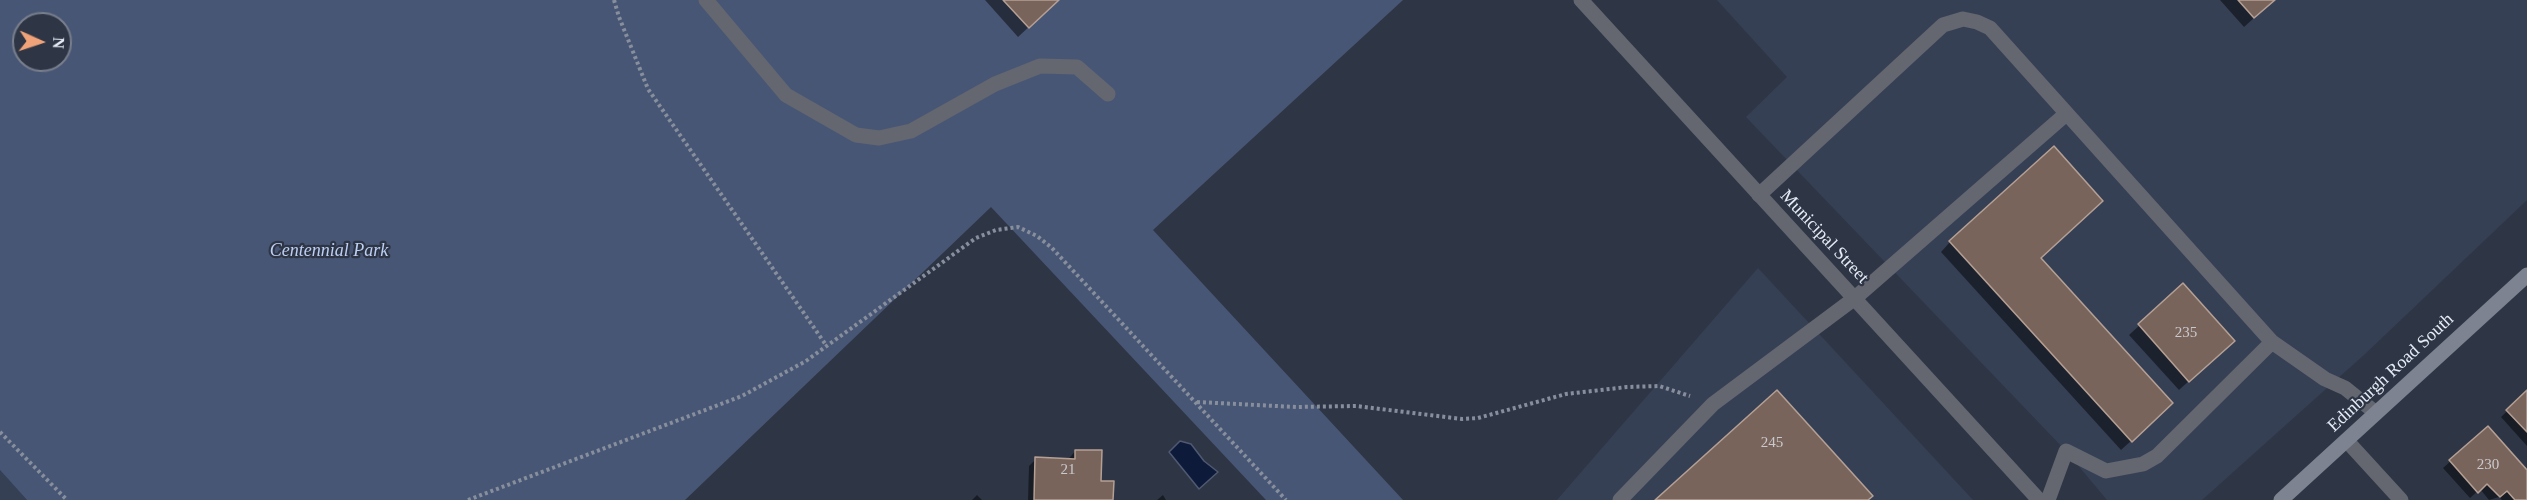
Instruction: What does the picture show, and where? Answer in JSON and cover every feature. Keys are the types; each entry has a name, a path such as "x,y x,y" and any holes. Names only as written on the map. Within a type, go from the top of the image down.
{"main road":[{"name":"Edinburgh Road South","path":"2281,500 2527,275"}],"street":[{"path":"706,0 786,95 856,135 879,138 911,131 994,84 1040,66 1077,67 1108,94"},
{"name":"Municipal Street","path":"1581,0 2039,500"},
{"path":"1759,195 1944,25 1963,19 1990,28 2272,342 2325,379 2345,388 2376,413"},
{"path":"1620,500 1713,404 1855,298 2066,114"},
{"path":"2048,500 2066,451 2106,471 2143,464 2157,456 2272,342"},
{"path":"2347,441 2401,500"}],"path":[{"path":"614,0 618,17 648,89 826,345"},
{"path":"468,500 742,396 806,361 976,238 996,230 1018,227 1037,236 1052,248 1286,500"},
{"path":"1197,402 1296,407 1356,406 1462,419 1478,418 1566,394 1659,386 1713,404"},
{"path":"0,432 67,500"}],"shaded area":[{"path":"1717,0 2527,0 2527,200 2365,354 2202,500 2107,500 2066,451 1746,117 1787,77"},
{"path":"1758,268 1973,500 1557,500"},
{"path":"1180,441 1191,444 1204,461 1218,472 1199,489 1169,452"},
{"path":"0,470 27,500 0,500"}],"green space":[{"name":"Centennial Park","path":"0,0 1403,0 1153,230 1403,500 1266,500 991,207 685,500 27,500 0,470"}],"building":[{"path":"1003,0 1059,0 1029,28"},
{"path":"2238,0 2275,0 2254,18"},
{"path":"2054,146 2103,201 2041,258 2173,403 2132,442 1949,241"},
{"path":"2183,283 2235,341 2189,382 2138,324"},
{"path":"1777,390 1873,496 1868,500 1655,500"},
{"path":"2527,390 2527,432 2506,410"},
{"path":"2488,426 2527,470 2527,500 2515,500 2507,491 2500,497 2487,484 2478,493 2449,460"},
{"path":"1075,450 1102,450 1101,481 1114,481 1113,500 1034,500 1035,457 1075,459"}]}
